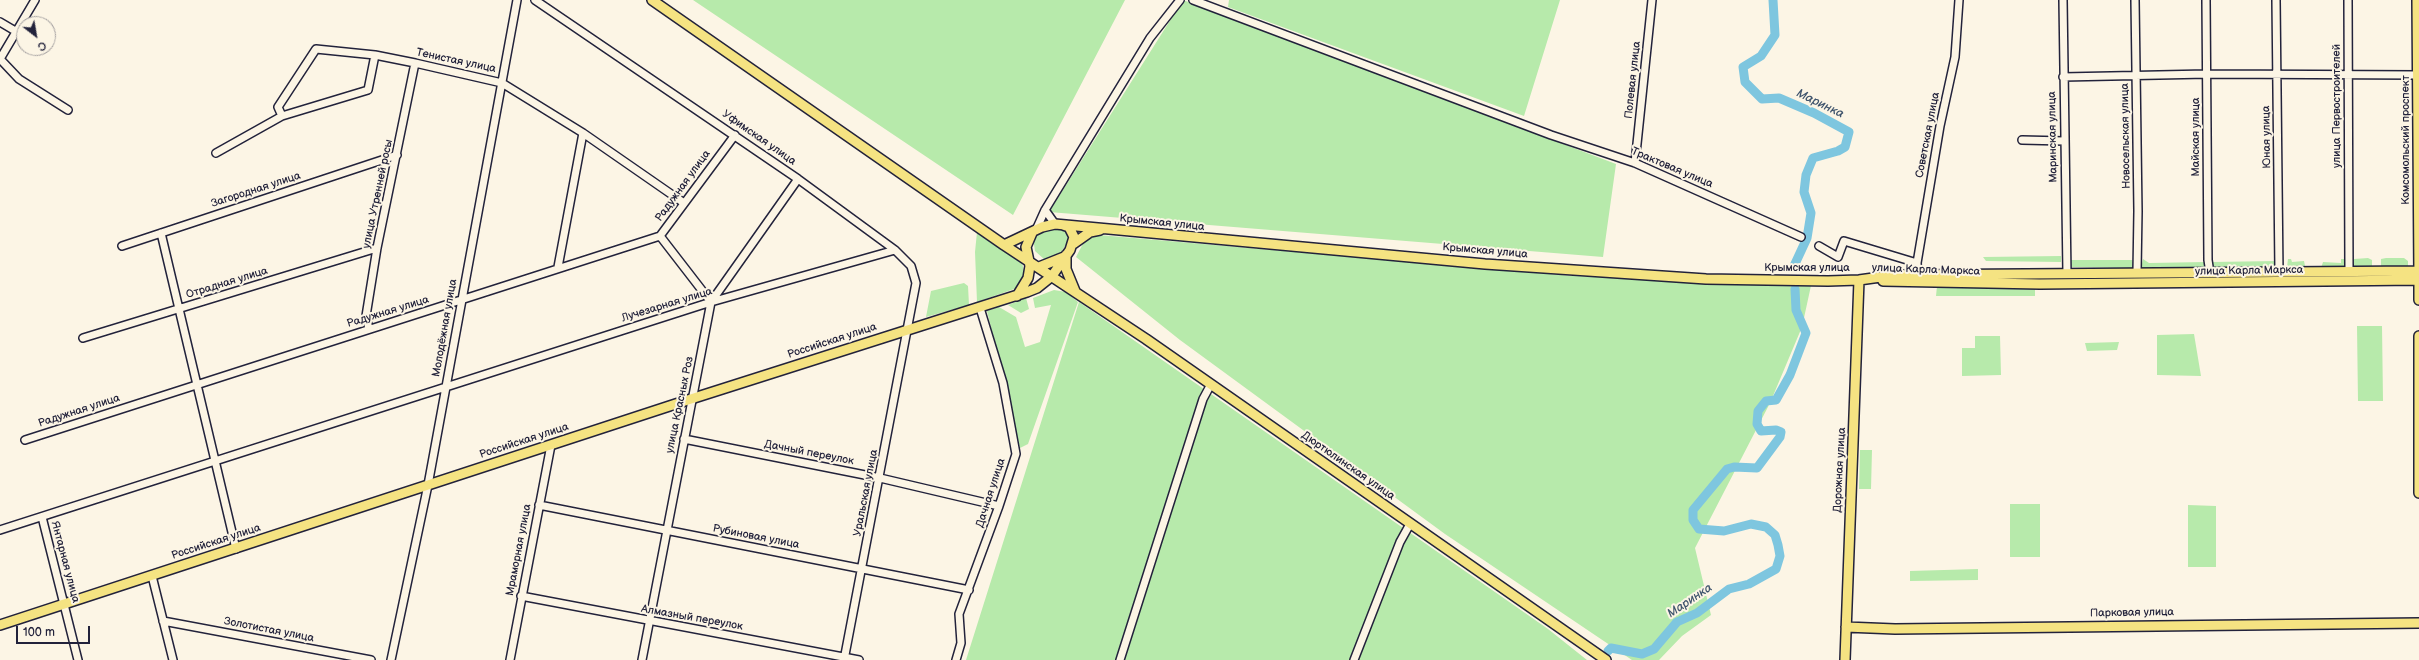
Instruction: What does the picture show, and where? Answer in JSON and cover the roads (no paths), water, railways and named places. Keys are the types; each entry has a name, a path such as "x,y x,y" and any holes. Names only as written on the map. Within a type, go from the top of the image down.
{"main road":[{"path":"652,0 1004,245 1039,267 1058,261 1066,255 1073,244 1090,232 1103,229"},
{"name":"Комсомольский проспект","path":"2417,0 2419,300"},
{"path":"1004,245 1049,224 1059,224 1073,232 1073,244"},
{"name":"Крымская улица","path":"1059,224 1524,267 1706,279 1862,280"},
{"path":"1017,296 1028,278 1029,260 1027,241 1034,232"},
{"path":"1066,255 1066,269 1074,292"},
{"name":"Российская улица","path":"0,625 694,398 908,329 1017,296 1037,288 1052,276 1066,255"},
{"name":"Дюртюлинская улица","path":"1039,267 1606,660"},
{"name":"улица Карла Маркса","path":"1862,280 1895,275 2419,271"},
{"path":"2098,273 2098,284"},
{"name":"улица Карла Маркса","path":"1862,280 1936,283 2098,284 2419,281"},
{"name":"Дорожная улица","path":"1845,660 1862,280"},
{"path":"1027,292 1051,286 1064,286 1074,292"},
{"path":"2419,336 2419,493"},
{"name":"Парковая улица","path":"1846,627 1895,629 2419,623"}],"street":[{"path":"26,16 36,0"},
{"name":"Молодёжная улица","path":"391,660 428,485 517,0"},
{"name":"Уфимская улица","path":"535,0 735,135 895,250 910,266 916,283 908,329"},
{"path":"1034,232 1045,210 1150,38 1180,0"},
{"name":"Трактовая улица","path":"1192,0 1531,127 1635,163 1801,237"},
{"name":"Полевая улица","path":"1635,163 1652,0"},
{"name":"Советская улица","path":"1918,275 1916,263 1940,126 1956,58 1960,0"},
{"name":"Маринская улица","path":"2063,0 2067,274"},
{"name":"Новосельская улица","path":"2135,0 2137,77 2137,272"},
{"name":"Майская улица","path":"2206,0 2208,260 2210,273"},
{"name":"Юная улица","path":"2276,0 2279,272"},
{"name":"улица Первостроителей","path":"2348,0 2349,271"},
{"path":"0,22 16,32 0,59 19,79 68,110"},
{"name":"Тенистая улица","path":"282,116 278,107 316,48 375,55 502,83 583,133 684,203"},
{"path":"216,153 282,116 368,90 375,55"},
{"name":"улица Утренней росы","path":"369,329 366,316 377,248 415,64"},
{"path":"2063,78 2207,74 2418,75"},
{"path":"558,267 583,133"},
{"name":"Радужная улица","path":"25,440 461,300 558,267 660,236 735,135"},
{"path":"2022,140 2064,141"},
{"name":"Загородная улица","path":"122,246 397,155"},
{"name":"улица Красных Роз","path":"642,660 665,531 694,398 711,302 798,179"},
{"path":"1045,210 1059,224"},
{"path":"161,233 178,310 236,549"},
{"path":"660,236 711,302"},
{"path":"1819,246 1838,257 1844,241 1916,263"},
{"name":"Отрадная улица","path":"83,338 377,248"},
{"name":"Лучезарная улица","path":"0,530 711,302 895,250"},
{"name":"Дачная улица","path":"956,660 961,643 959,614 1000,506 1016,454 1003,383 980,308"},
{"name":"Уральская улица","path":"844,658 908,329"},
{"path":"1120,660 1203,399 1210,386"},
{"name":"Дачный переулок","path":"684,439 880,478 1000,506"},
{"name":"Мраморная улица","path":"510,660 551,445"},
{"name":"Рубиновая улица","path":"539,505 969,590"},
{"name":"Янтарная улица","path":"42,517 78,660"},
{"path":"1354,660 1400,542 1410,524"},
{"path":"152,576 173,660"},
{"name":"Алмазный переулок","path":"522,596 859,660"},
{"name":"Золотистая улица","path":"163,621 370,660"}],"waterway":[{"name":"Маринка","path":"1773,0 1775,35 1761,56 1743,67 1745,82 1762,99 1779,98 1814,113 1849,132 1845,147 1838,151 1813,158 1806,175 1804,192 1811,213 1807,238 1794,266"},
{"name":"Маринка","path":"1608,651 1611,648 1642,654 1654,649 1677,622 1697,613 1729,589 1749,584 1776,569 1780,556 1778,545 1775,535 1766,527 1751,524 1724,531 1699,529 1693,520 1693,510 1727,469 1734,467 1757,468 1780,437 1781,432 1776,430 1761,431 1757,424 1758,411 1766,401 1776,400 1790,375 1806,333 1796,310 1795,289"}]}
